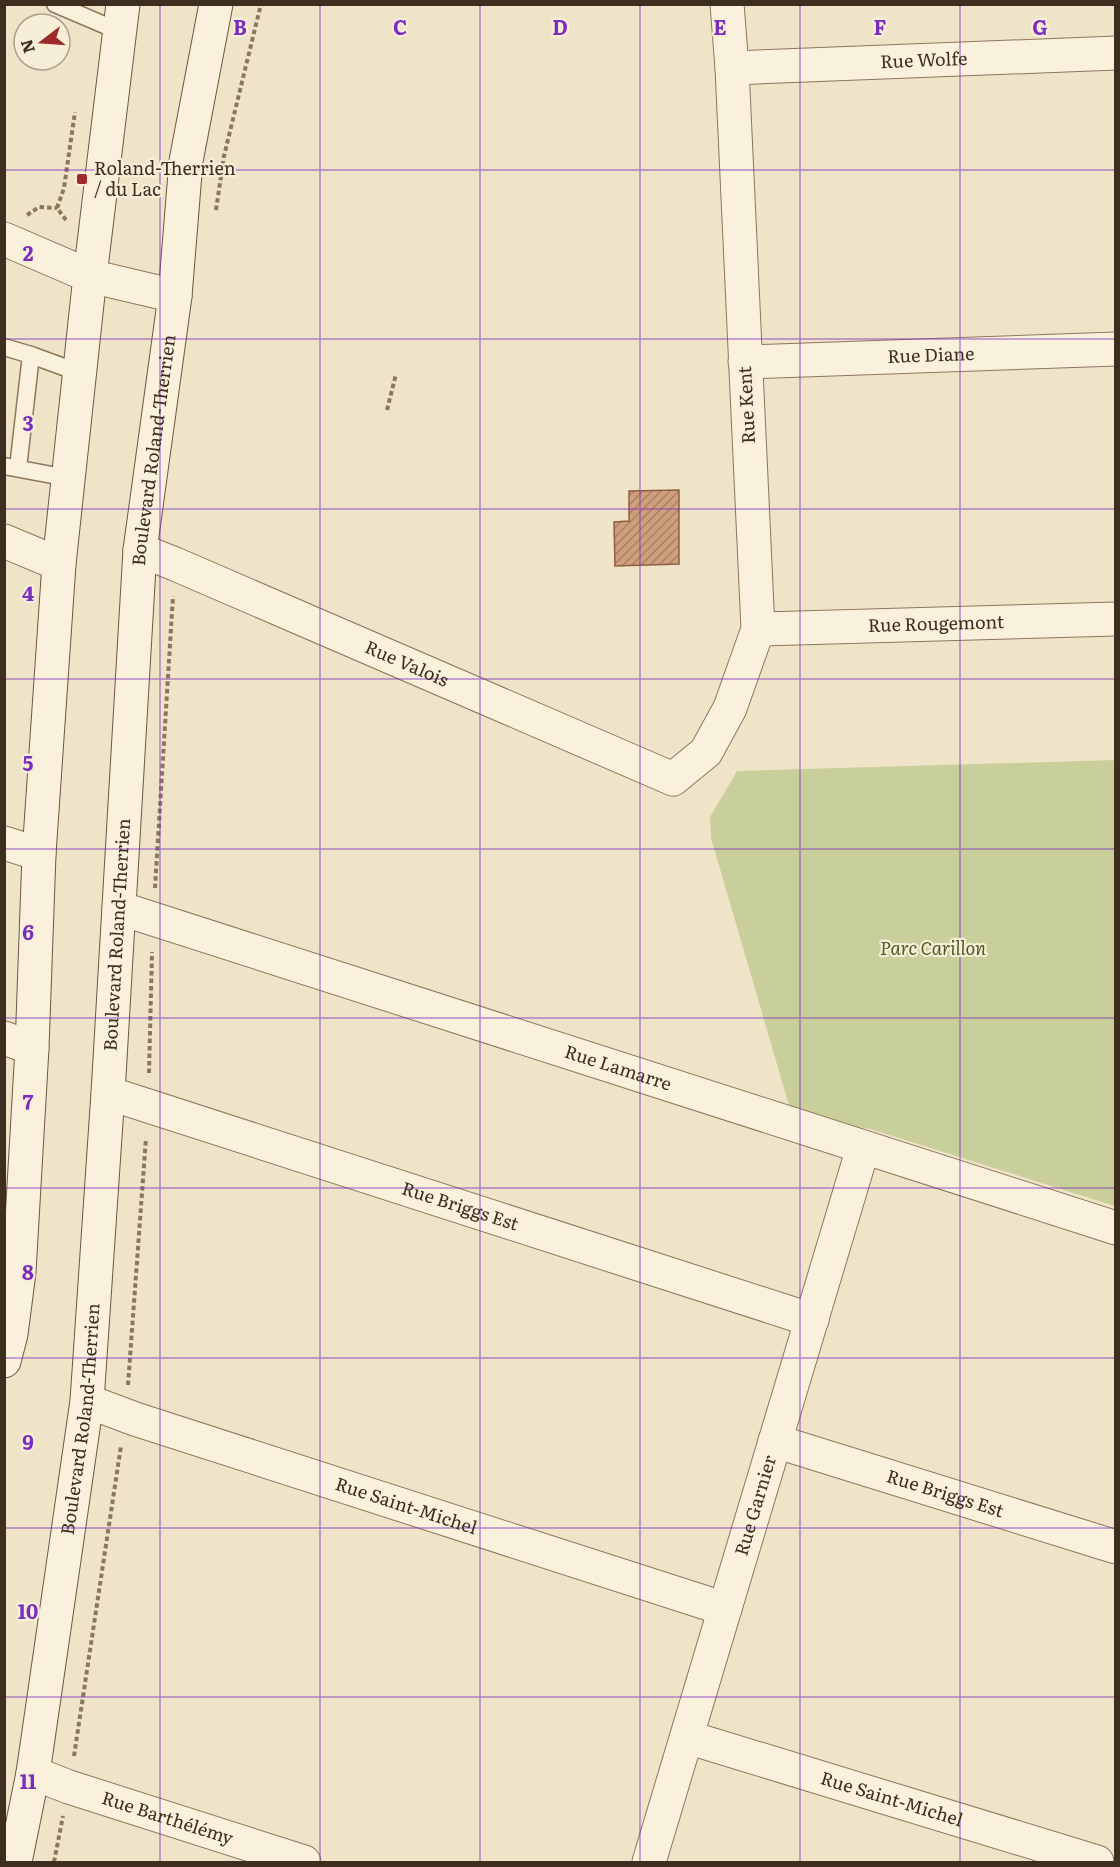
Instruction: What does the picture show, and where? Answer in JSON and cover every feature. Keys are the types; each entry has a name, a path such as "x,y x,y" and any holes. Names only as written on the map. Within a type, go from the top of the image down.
{"street":[{"name":"Boulevard Roland-Therrien","path":"15,1863 33,1773 87,1401 108,1093 140,550 175,296 186,161 216,4"},
{"name":"Rue Kent","path":"674,779 706,752 730,708 758,629 732,68 727,4"},
{"path":"4,1361 11,1334 19,1272 18,1043 39,854 59,564 121,17"},
{"name":"Rue Wolfe","path":"732,68 1116,53"},
{"path":"4,239 90,276 175,296"},
{"name":"Rue Diane","path":"745,362 1116,349"},
{"path":"4,541 59,564"},
{"name":"Rue Valois","path":"140,550 674,779"},
{"name":"Rue Rougemont","path":"758,629 1116,619"},
{"path":"4,843 39,854"},
{"name":"Rue Lamarre","path":"119,908 1116,1228"},
{"name":"Rue Briggs Est","path":"108,1093 812,1320"},
{"name":"Rue Garnier","path":"649,1863 863,1148"},
{"name":"Rue Saint-Michel","path":"87,1401 135,1419 725,1609"},
{"name":"Rue Briggs Est","path":"775,1441 1116,1547"},
{"name":"Rue Saint-Michel","path":"687,1737 1097,1863"},
{"name":"Rue Barthélémy","path":"33,1773 69,1787 304,1863"}],"lane":[{"path":"55,4 109,27 121,17"},
{"path":"4,347 80,374"},
{"path":"31,355 11,467 68,478"}],"path":[{"path":"387,410 396,374"}],"green space":[{"name":"Parc Carillon","path":"1115,760 1115,1206 870,1129 838,1124 790,1109 711,838 710,817 737,771"}],"building":[{"path":"679,490 679,564 615,566 614,522 629,521 629,491"}],"place":[{"name":"Roland-Therrien / du Lac","path":"82,179"}]}
